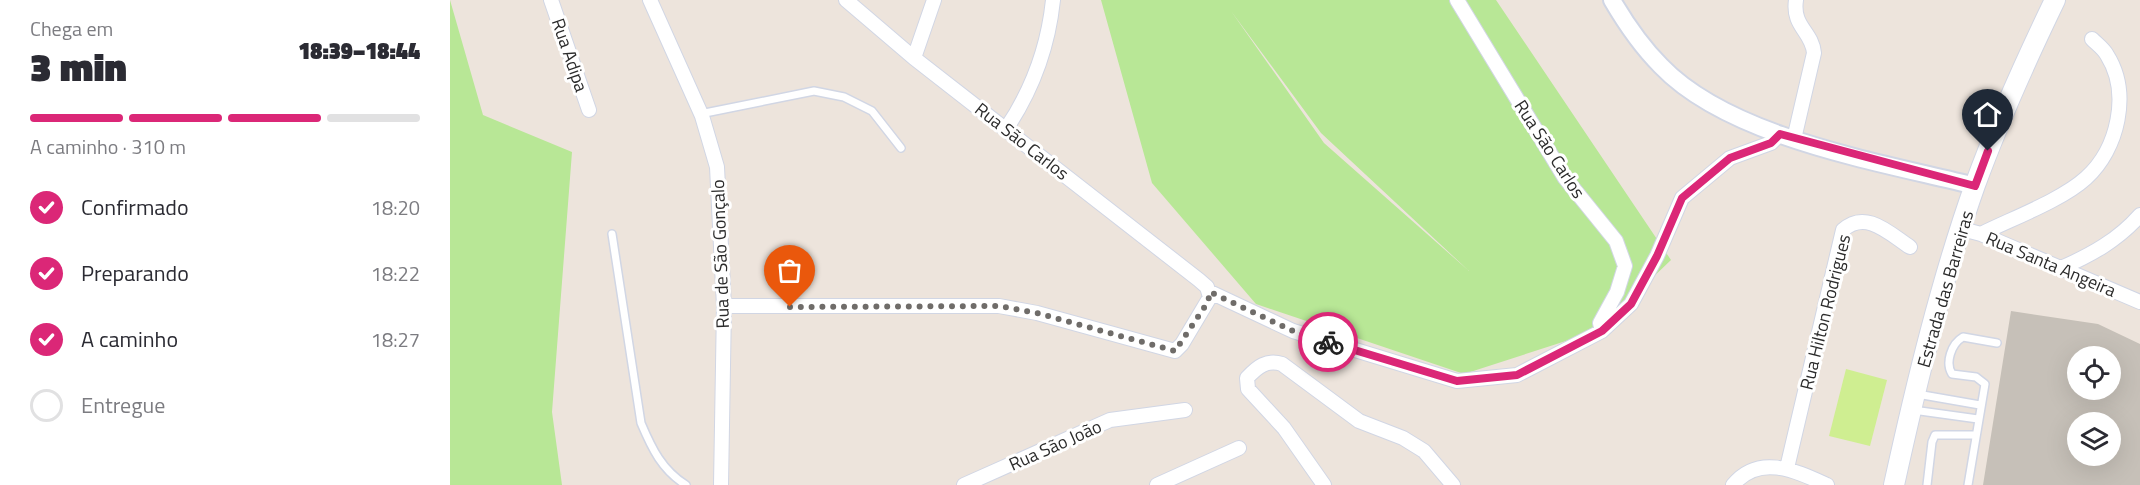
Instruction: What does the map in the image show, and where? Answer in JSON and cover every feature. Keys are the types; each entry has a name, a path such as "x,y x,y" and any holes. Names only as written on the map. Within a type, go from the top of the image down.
{"main road":[{"name":"Estrada das Barreiras","path":"1894,485 1913,401 1975,186 2011,96 2055,0"}],"street":[{"name":"Rua Adipa","path":"551,0 589,110"},
{"name":"Rua de São Gonçalo","path":"650,0 711,139 717,167 724,306 721,485"},
{"name":"Rua São Carlos","path":"846,0 914,58 1199,280 1210,292"},
{"path":"914,58 934,0"},
{"path":"1006,129 1034,81 1050,26 1053,0"},
{"name":"Rua São Carlos","path":"1456,0 1565,178 1616,241 1625,266 1617,292 1600,323 1602,331"},
{"path":"1612,0 1643,46 1670,74 1716,108 1787,137 1975,186"},
{"path":"1787,137 1814,53 1812,43 1795,18 1796,0"},
{"path":"1981,234 2066,191 2087,177 2106,151 2114,133 2121,105 2118,84 2107,55 2092,39"},
{"path":"724,306 999,306 1037,313 1175,351 1208,302 1210,292 1293,331 1457,381 1517,375 1602,331 1631,304 1657,256 1682,198 1730,158 1787,137"},
{"path":"2061,268 2092,255 2126,231 2140,215"},
{"name":"Rua Hilton Rodrigues","path":"1787,468 1844,230 1850,224 1860,221 1871,222 1910,247"},
{"name":"Rua Santa Angeira","path":"1962,229 1981,234 2140,302"},
{"path":"1324,485 1318,473 1284,429 1248,388 1247,378 1267,363 1275,362 1297,374 1359,422 1403,438 1424,451 1454,485"},
{"name":"Rua São João","path":"964,485 1110,420 1185,410"},
{"path":"1157,485 1239,448"},
{"path":"1733,485 1746,473 1758,467 1787,468 1827,485"}],"lane":[{"path":"700,114 814,92 844,97 872,111 902,148"},
{"path":"612,234 641,423 653,451 670,475 686,485"},
{"path":"1968,485 1985,384 1976,377 1952,374 1948,368 1948,360 1958,340 1963,337 1997,343"},
{"path":"1913,401 1980,405"},
{"path":"1913,401 1978,419"},
{"path":"1927,485 1932,442 1935,435 1975,435"}],"green space":[{"path":"450,0 483,115 572,152 552,412 562,485 450,485"},
{"path":"1101,0 1496,0 1671,260 1597,331 1464,374 1256,304 1152,183","holes":["1231,11 1321,133 1469,271 1324,143"]},
{"path":"1846,369 1887,380 1870,446 1829,436"}],"building":[{"path":"2011,311 2098,324 2140,344 2140,485 1983,485"}],"way so far":[{"path":"790,307 999,306 1037,313 1175,351 1179,349 1208,302 1210,292 1293,331 1328,342"}],"route":[{"path":"1328,342 1457,381 1517,375 1602,331 1631,304 1657,256 1682,198 1730,158 1776,141 1780,134 1794,140 1975,186 1988,151"}]}
